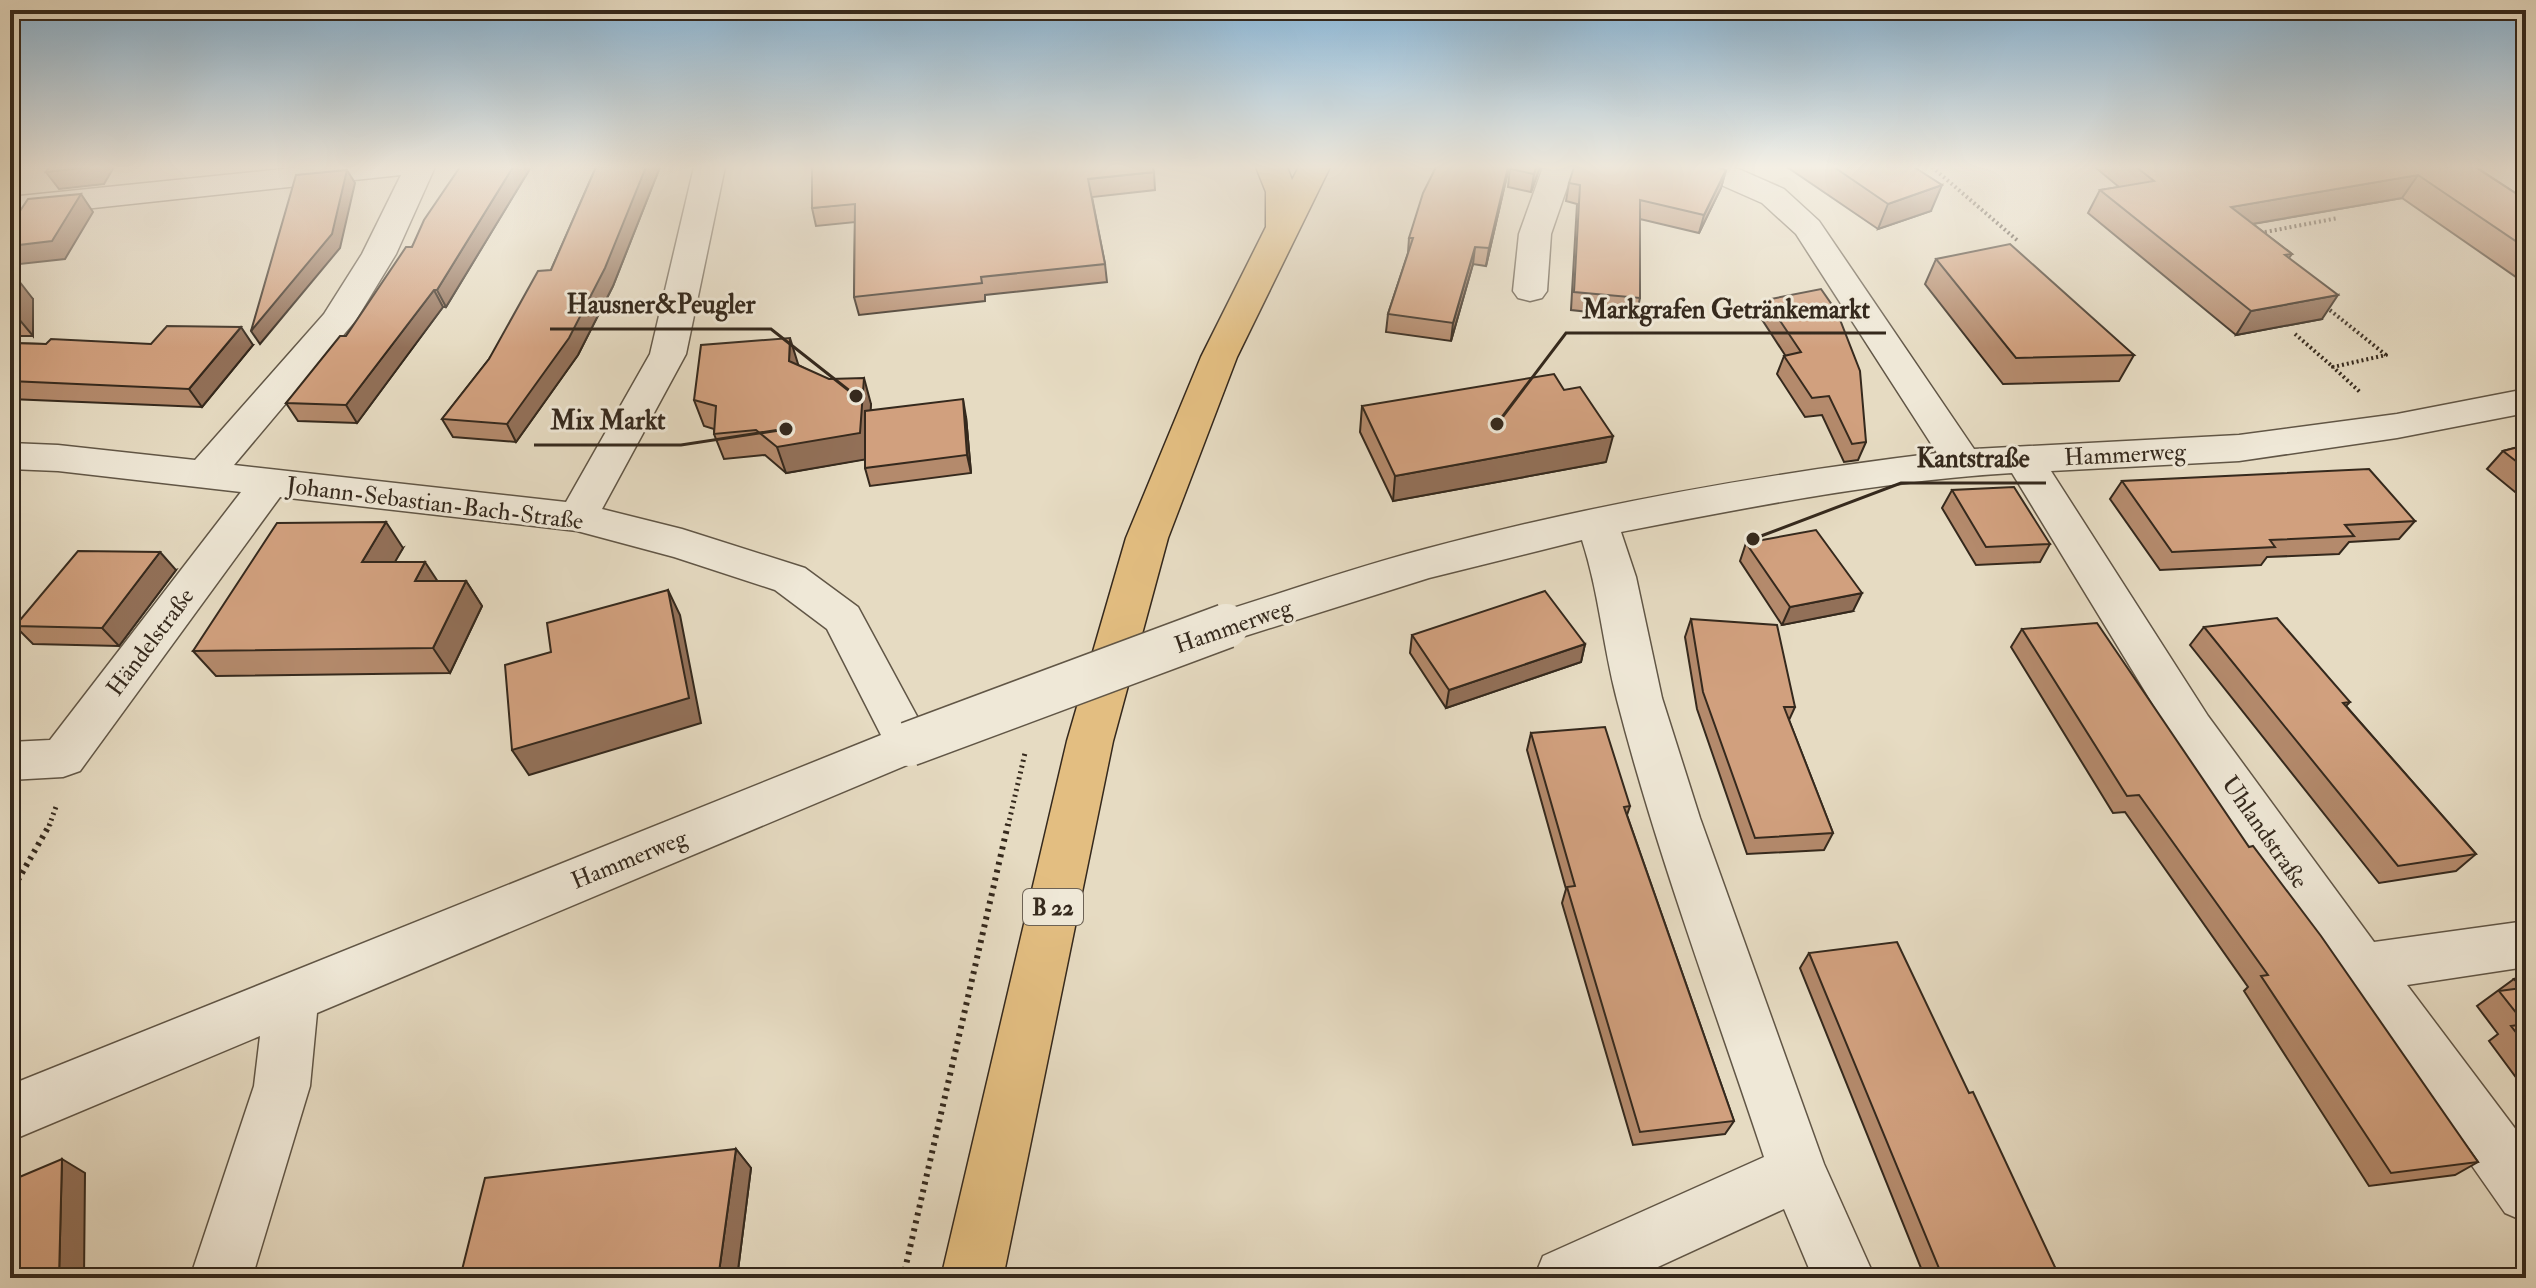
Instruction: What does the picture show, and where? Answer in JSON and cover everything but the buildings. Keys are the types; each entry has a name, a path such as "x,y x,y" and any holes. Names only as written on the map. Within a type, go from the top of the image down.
{"main road":[{"name":"B 22","path":"972,1278 1090,741 1147,538 1219,357 1282,227"}],"street":[{"path":"204,475 338,320 379,254 392,227"},
{"path":"577,517 668,354 697,227"},
{"path":"1530,291 1537,227"},
{"path":"1807,227 1963,463"},
{"name":"Hammerweg","path":"10,1113 909,744 1226,626 1425,564 1597,522 1812,482 1963,463 2239,448 2397,426 2526,401"},
{"name":"Johann-Sebastian-Bach-Straße","path":"10,456 58,458 577,517 682,544 790,579 843,618 909,744"},
{"name":"Uhlandstraße","path":"2023,459 2192,729 2526,1192"},
{"name":"Händelstraße","path":"63,758 269,483"},
{"path":"1597,522 1615,577 1643,713 1676,818 1798,1172 1844,1278"},
{"path":"10,761 63,758"},
{"path":"2362,968 2526,944"},
{"path":"221,1278 282,1086 291,998"},
{"path":"1565,1278 1798,1172"}],"path":[{"path":"2002,227 2017,240"},
{"path":"2253,234 2290,227"},
{"path":"2325,306 2386,355 2333,367"},
{"path":"2295,334 2397,426"},
{"path":"10,894 56,813 63,758"}],"place":[{"name":"Hausner&Peugler","path":"856,396"},
{"name":"Markgrafen Getränkemarkt","path":"1497,424"},
{"name":"Mix Markt","path":"786,429"},
{"name":"Kantstraße","path":"1753,539"}]}
